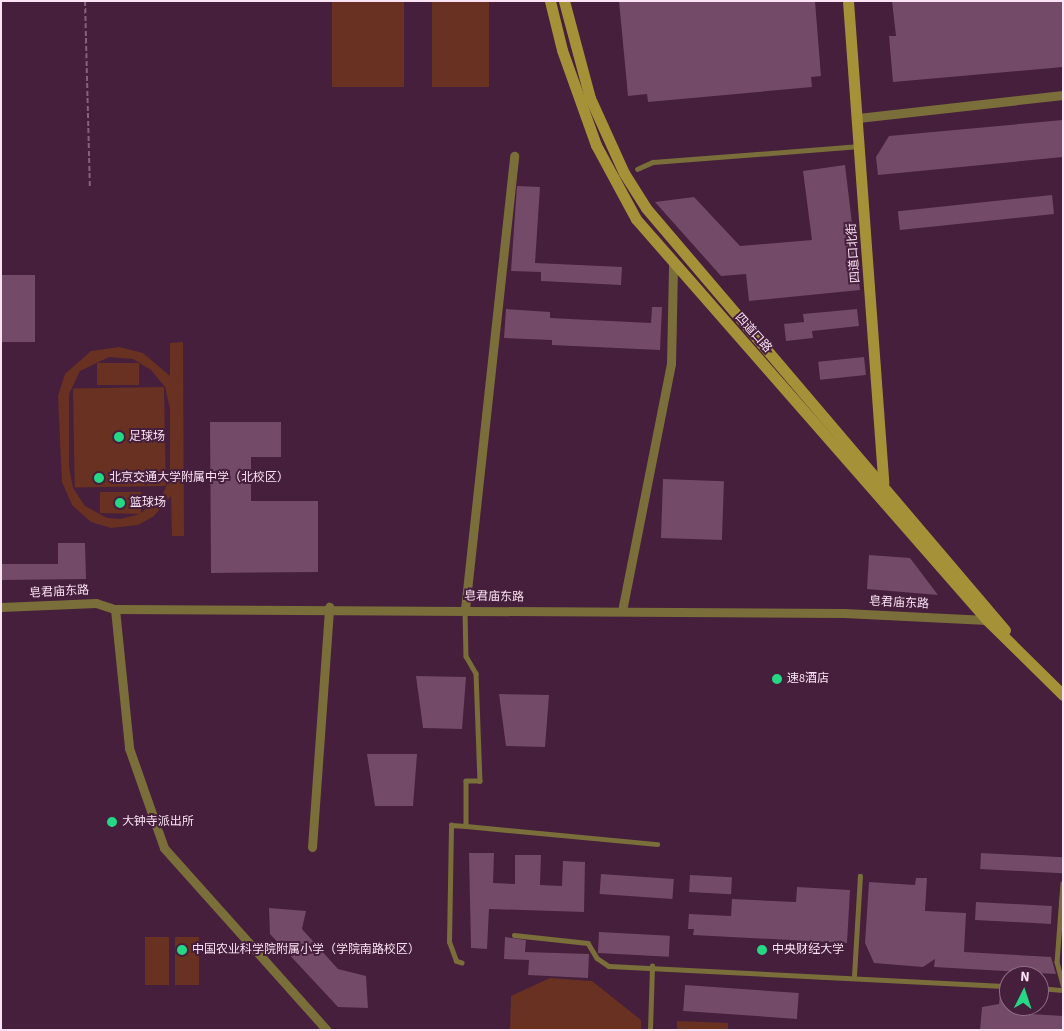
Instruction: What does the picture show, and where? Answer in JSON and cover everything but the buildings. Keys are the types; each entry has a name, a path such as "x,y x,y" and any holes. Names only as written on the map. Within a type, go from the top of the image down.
{"street":[{"name":"四道口路","path":"550,1 562,50 605,165 636,219 673,265 987,620 1010,637"},
{"name":"四道口路","path":"564,1 590,98 633,188 680,252 883,482 1010,637 1063,694"},
{"name":"四道口北街","path":"848,1 858,118 884,502"},
{"path":"858,118 1063,95"},
{"path":"466,609 514,156"},
{"path":"622,611 671,364 673,265"},
{"name":"皂君庙东路","path":"1,607 96,603 115,609 329,607 622,611 987,620"},
{"path":"312,847 329,607"},
{"path":"115,609 129,748 164,848 327,1030"}],"lane":[{"path":"637,169 653,162 860,146"},
{"path":"466,609 466,656 476,672 480,781 466,781 466,826"},
{"path":"462,963 456,961 449,942 451,825 657,844"},
{"path":"854,976 860,876"},
{"path":"1063,884 1057,962 1063,986"},
{"path":"514,935 588,943 597,958 609,966 652,966 854,976 999,985"},
{"path":"650,1030 652,966"},
{"path":"1049,989 1063,990"}],"path":[{"path":"85,1 90,186"}],"shaded area":[{"path":"332,1 404,1 404,87 332,87"},
{"path":"432,1 489,1 489,87 432,87"},
{"path":"183,342 184,536 172,536 171,496 154,516 138,525 111,528 91,522 72,505 62,482 58,396 65,374 91,351 119,347 143,353 170,376 170,343","holes":["109,357 133,359 151,370 165,387 170,408 170,477 163,494 141,513 141,492 100,492 100,513 140,514 120,519 107,518 85,506 73,488 69,467 69,394 80,371"]},
{"path":"97,363 139,363 139,385 97,385"},
{"name":"足球场","path":"164,387 166,486 75,488 73,389"},
{"path":"145,937 169,937 169,985 145,985"},
{"path":"175,937 199,937 199,985 175,985"},
{"path":"550,978 592,981 641,1020 641,1030 510,1030 511,996"},
{"path":"677,1021 728,1023 728,1030 677,1030"}],"place":[{"name":"足球场","path":"119,437"},
{"name":"北京交通大学附属中学（北校区）","path":"99,478"},
{"name":"篮球场","path":"120,503"},
{"name":"速8酒店","path":"777,679"},
{"name":"大钟寺派出所","path":"112,822"},
{"name":"中国农业科学院附属小学（学院南路校区）","path":"182,950"},
{"name":"中央财经大学","path":"762,950"}]}
